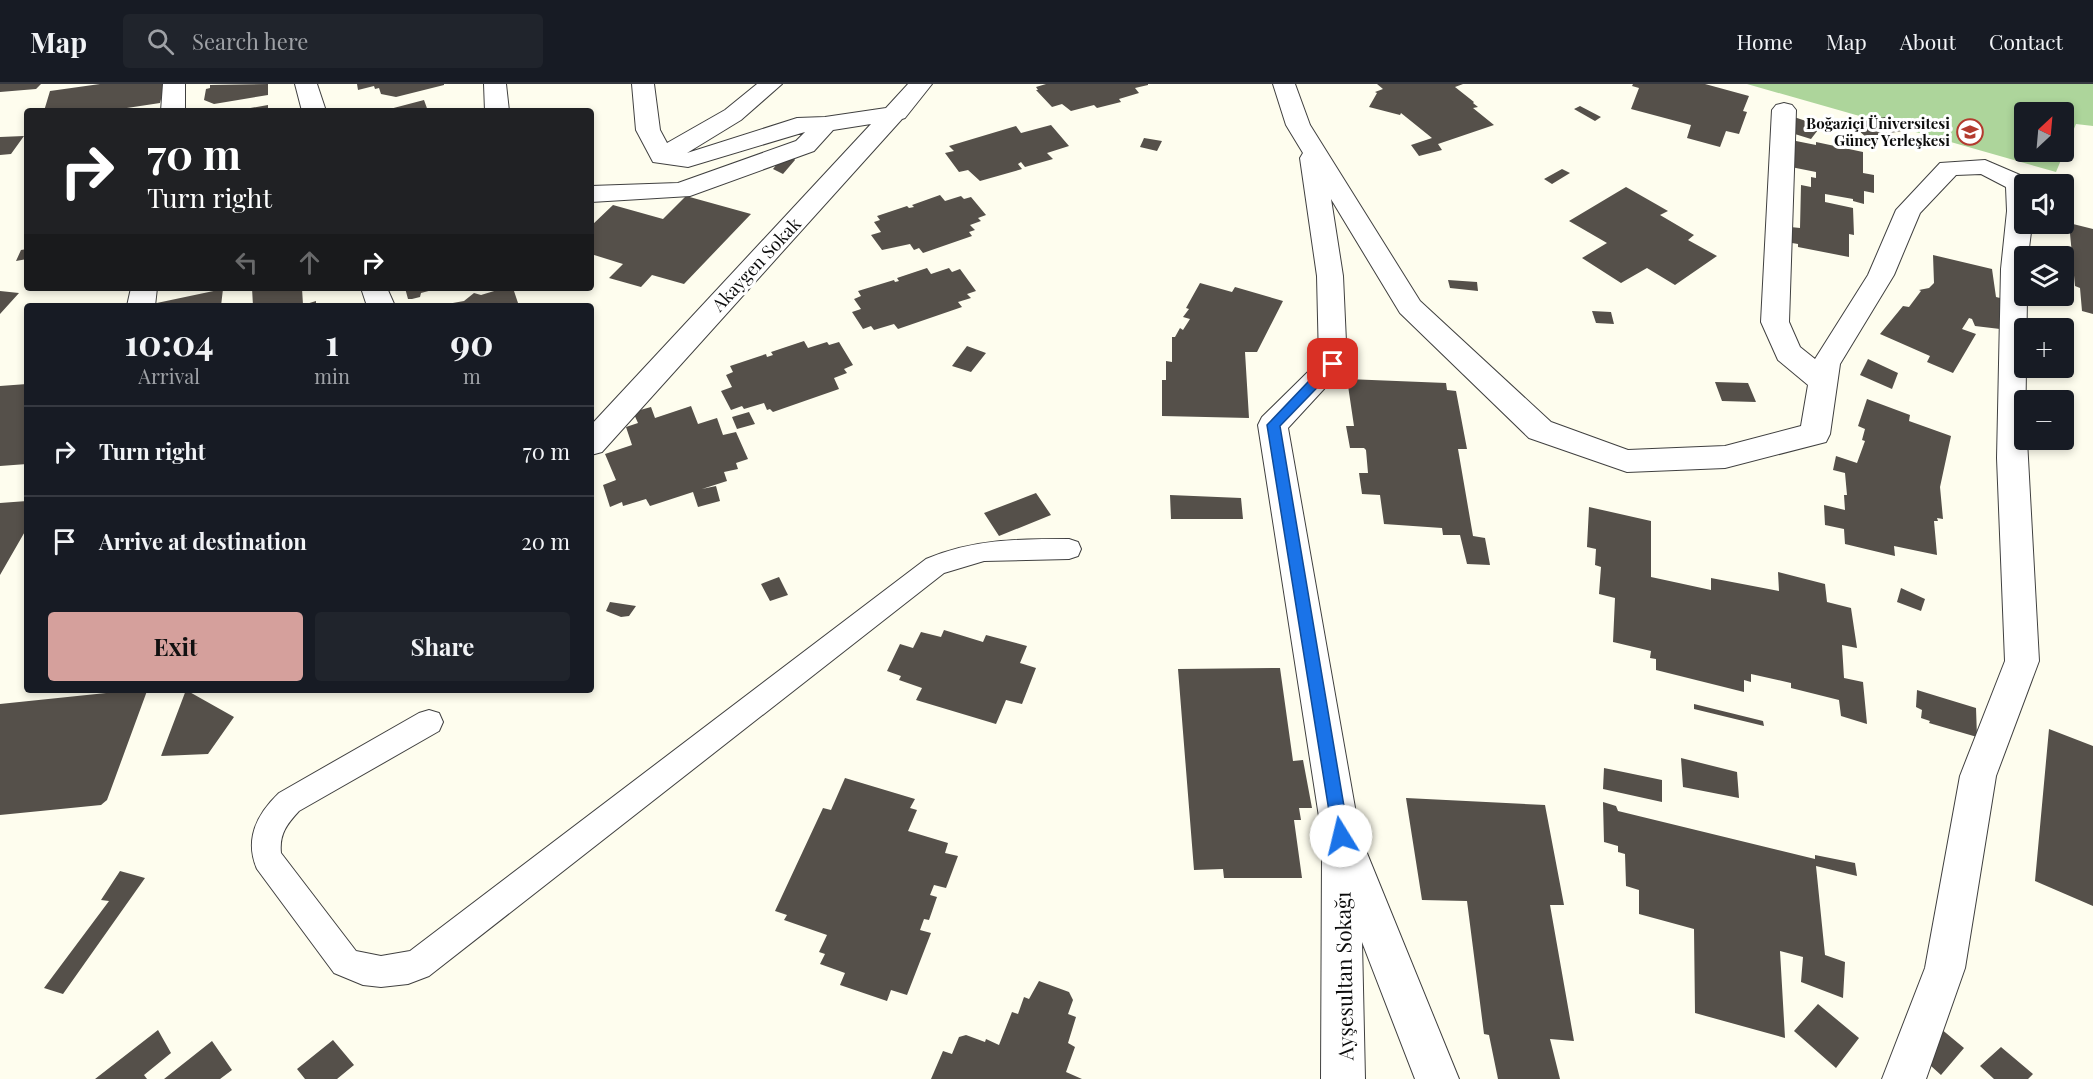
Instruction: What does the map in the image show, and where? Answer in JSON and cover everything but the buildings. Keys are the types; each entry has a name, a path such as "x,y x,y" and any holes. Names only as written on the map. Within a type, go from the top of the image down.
{"street":[{"path":"173,108 174,84"},
{"path":"306,84 313,108"},
{"path":"495,84 497,108"},
{"path":"643,84 648,130 662,157"},
{"path":"662,157 733,115 771,84"},
{"name":"Akaygen Sokak","path":"594,441 641,387 897,113 921,84"},
{"path":"1284,84 1298,125 1410,307 1540,430 1627,461 1725,457 1815,434 1826,364 1881,276 1910,210 1936,179 1949,168 1985,167 2018,183 2020,211 2014,269 2012,458 2022,661 1978,776 1945,968 1904,1079"},
{"path":"1784,110 1775,322 1788,353 1823,381"},
{"path":"662,157 688,160 797,125 825,124 897,113"},
{"path":"594,194 681,191 806,146 825,124"},
{"path":"1310,145 1330,276 1333,364 1273,425 1341,836 1437,1079"},
{"name":"Ayşesultan Sokağı","path":"1341,836 1343,1079"}],"lane":[{"path":"429,722 289,802 277,813 265,837 268,859 345,963 359,970 375,973 396,972 418,965 935,566 960,555 987,550 1069,549"}],"green space":[{"name":"Boğaziçi Üniversitesi Güney Yerleşkesi","path":"1747,84 2093,84 2093,126 2076,124 2074,129 2074,102 2014,102 2014,160"},
{"name":"Boğaziçi Üniversitesi Güney Yerleşkesi","path":"2021,162 2060,162 2056,172"}],"place":[{"name":"Boğaziçi Üniversitesi Güney Yerleşkesi","path":"1970,132"}],"route":[{"path":"1333,364 1273,425 1341,836"}]}
